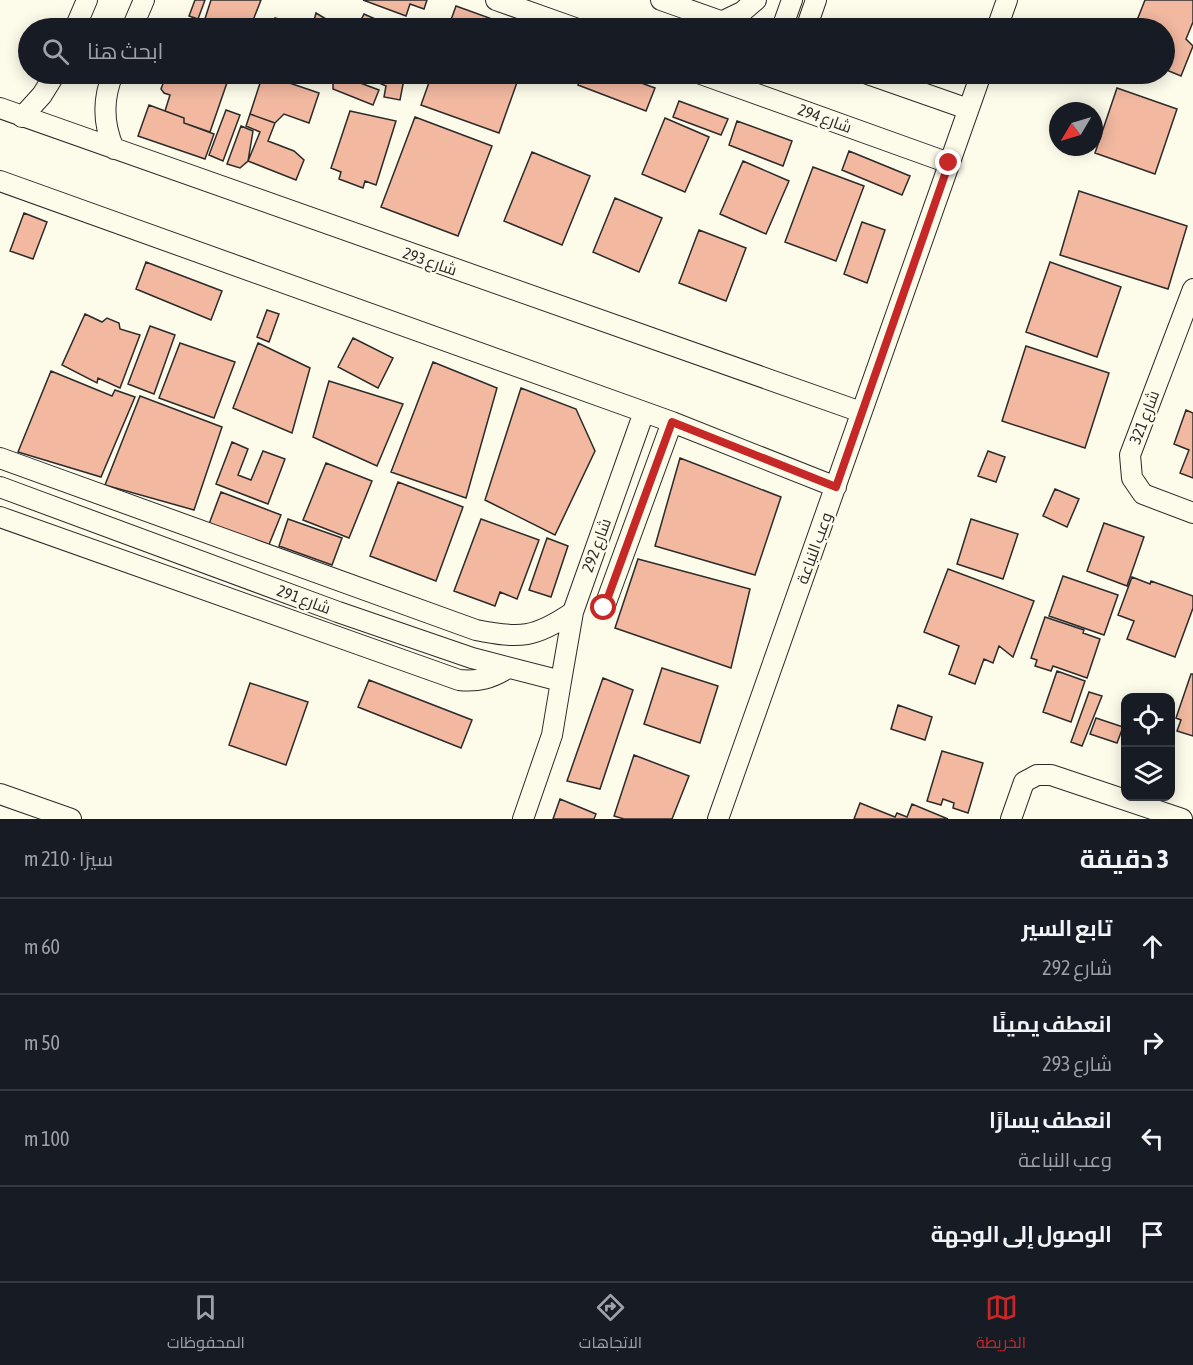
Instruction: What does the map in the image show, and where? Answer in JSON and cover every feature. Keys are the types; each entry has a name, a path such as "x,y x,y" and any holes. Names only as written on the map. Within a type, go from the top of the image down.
{"street":[{"path":"79,18 87,0"},
{"path":"136,18 144,0"},
{"path":"496,0 547,18"},
{"path":"661,0 710,18"},
{"path":"729,18 742,12 756,0"},
{"path":"786,18 792,0"},
{"path":"810,18 816,0"},
{"path":"1001,18 1007,0"},
{"path":"22,117 49,84"},
{"path":"110,84 106,94 105,122 114,149"},
{"name":"شارع 294","path":"729,84 949,163"},
{"path":"897,84 968,108"},
{"name":"وعب النباعة","path":"718,819 977,84"},
{"name":"شارع 293","path":"0,108 861,412"},
{"path":"0,181 672,422 836,487"},
{"name":"شارع 321","path":"1193,289 1130,456 1132,478 1143,494 1193,513"},
{"name":"شارع 292","path":"561,681 573,612 644,412"},
{"name":"شارع 292","path":"604,608 672,422"},
{"path":"0,459 476,630 510,636 526,635 542,631 573,612"},
{"name":"شارع 291","path":"0,487 338,612 472,658 561,681"},
{"path":"46,533 83,489"},
{"path":"0,517 459,680 480,681 508,668"},
{"path":"261,609 269,586"},
{"path":"330,634 338,612"},
{"path":"523,819 552,735 561,681"},
{"path":"1011,819 1024,782 1037,775 1051,775 1182,819"},
{"path":"0,794 71,819"}],"building":[{"path":"195,0 205,0 198,18 189,16"},
{"path":"211,0 261,0 254,18 205,18"},
{"path":"363,0 427,0 424,9 410,4 406,16"},
{"path":"1145,0 1193,0 1193,22 1186,39 1193,46 1181,76 1175,74 1175,18 1138,18"},
{"path":"456,6 489,18 452,18"},
{"path":"316,13 324,18 315,18"},
{"path":"163,84 227,84 210,132 184,123 184,118 165,111 170,95 161,89"},
{"path":"260,84 292,84 319,93 309,123 284,114 275,123 250,114"},
{"path":"333,84 363,84 379,90 373,105 333,89"},
{"path":"382,84 403,84 400,100 384,97 386,86"},
{"path":"428,84 516,84 499,133 421,105"},
{"path":"644,84 655,88 646,111 578,85"},
{"path":"1117,88 1177,109 1155,174 1103,156 1103,129"},
{"path":"679,101 728,119 721,135 673,117"},
{"path":"149,105 184,118 184,123 214,134 205,159 138,136"},
{"path":"226,110 240,115 223,161 209,155"},
{"path":"350,111 396,121 376,185 365,181 363,188 339,179 341,172 331,168"},
{"path":"250,114 275,123 268,141 294,151 304,160 296,180 248,161 260,132 246,126"},
{"path":"415,117 492,146 458,236 381,207"},
{"path":"665,118 709,137 685,192 642,174"},
{"path":"737,121 792,141 783,166 729,145"},
{"path":"241,126 253,131 248,161 240,168 227,164"},
{"path":"849,151 910,176 902,195 842,170"},
{"path":"532,152 590,176 562,245 504,221"},
{"path":"743,161 789,181 766,234 720,214"},
{"path":"813,167 864,186 836,261 785,242"},
{"path":"1079,191 1187,226 1168,289 1060,255"},
{"path":"615,198 662,218 639,272 593,252"},
{"path":"24,213 47,222 33,259 10,251"},
{"path":"862,222 885,230 867,283 844,274"},
{"path":"699,230 746,248 726,301 679,283"},
{"path":"146,262 222,291 211,320 136,289"},
{"path":"1050,262 1121,287 1097,357 1026,332"},
{"path":"267,310 279,314 269,342 257,337"},
{"path":"85,314 102,322 107,318 119,323 120,329 140,335 120,388 98,378 97,383 62,365"},
{"path":"150,326 175,335 154,394 128,384"},
{"path":"353,338 393,358 378,388 338,367"},
{"path":"180,343 235,362 214,418 159,398"},
{"path":"258,343 310,368 292,433 233,408"},
{"path":"1026,346 1109,373 1085,448 1002,421"},
{"path":"433,362 497,388 466,498 391,472"},
{"path":"51,371 112,396 115,390 135,397 101,477 18,452"},
{"path":"329,381 403,404 377,466 313,437"},
{"path":"521,388 576,409 595,451 555,535 485,500"},
{"path":"140,396 222,427 194,510 105,485"},
{"path":"1186,410 1193,413 1193,478 1180,473 1189,450 1174,444"},
{"path":"232,442 248,449 238,475 251,480 263,451 285,459 268,504 216,484"},
{"path":"988,451 1005,457 996,482 978,476"},
{"path":"680,458 781,497 755,575 655,546"},
{"path":"326,463 372,481 349,538 303,520"},
{"path":"398,482 463,507 436,581 370,556"},
{"path":"1055,489 1079,499 1067,527 1043,516"},
{"path":"221,492 281,515 268,547 209,524"},
{"path":"288,519 342,538 332,565 279,546"},
{"path":"481,519 539,540 517,599 500,592 495,606 454,591"},
{"path":"971,519 1018,534 1003,579 957,564"},
{"path":"1104,523 1144,537 1127,586 1087,571"},
{"path":"547,538 568,546 551,597 529,590"},
{"path":"638,559 750,589 731,668 615,628"},
{"path":"948,569 1034,601 1013,657 999,646 993,663 984,659 975,684 949,674 959,646 924,632"},
{"path":"1063,576 1118,595 1104,635 1049,616"},
{"path":"1132,577 1150,584 1151,581 1193,596 1193,608 1175,657 1127,639 1134,621 1118,615"},
{"path":"1045,617 1084,630 1083,633 1100,639 1087,678 1053,666 1051,671 1035,666 1037,660 1031,658"},
{"path":"662,668 718,686 700,743 644,724"},
{"path":"1057,671 1085,681 1071,722 1043,712"},
{"path":"1191,674 1193,674 1193,736 1177,731 1181,720 1176,718"},
{"path":"603,678 633,690 600,789 567,781"},
{"path":"369,680 472,720 461,748 358,707"},
{"path":"250,683 308,702 286,765 229,745"},
{"path":"1089,692 1102,696 1082,746 1071,742"},
{"path":"898,705 932,717 925,740 891,729"},
{"path":"1096,718 1121,726 1117,743 1090,734"},
{"path":"942,751 983,763 968,813 953,808 954,803 943,799 941,805 927,801"},
{"path":"634,755 689,776 672,819 624,819 614,816"},
{"path":"560,799 596,814 594,819 553,819"},
{"path":"860,803 895,817 897,813 907,817 912,804 948,819 854,819"}],"route":[{"path":"604,608 672,422 836,487 949,163"}]}
